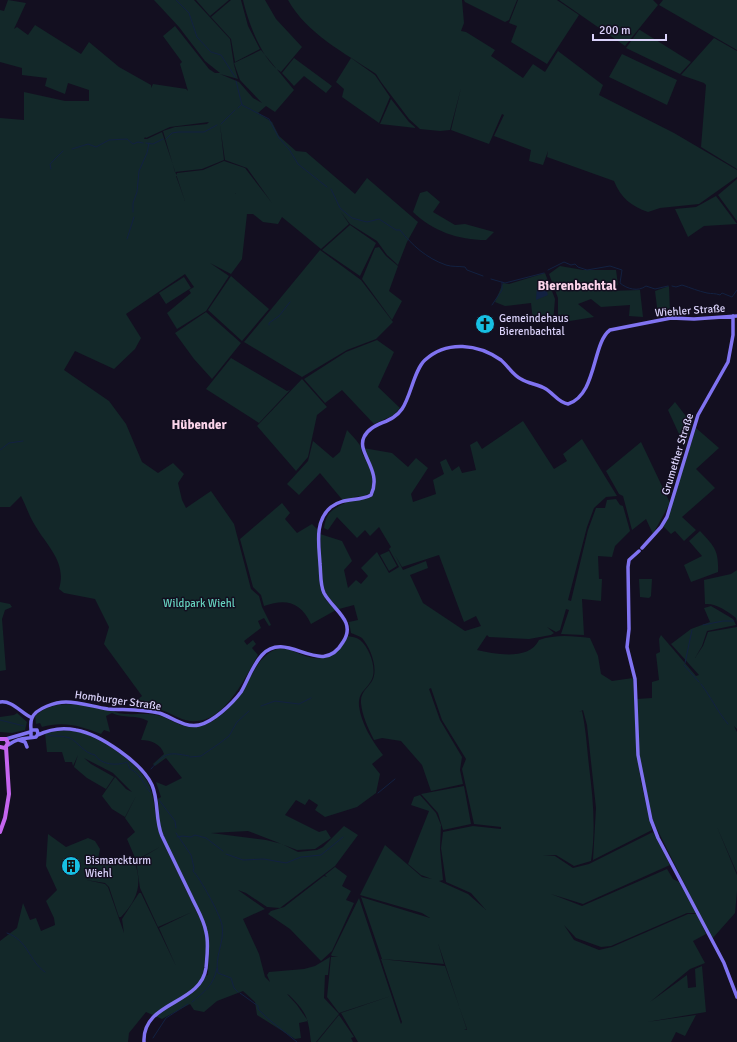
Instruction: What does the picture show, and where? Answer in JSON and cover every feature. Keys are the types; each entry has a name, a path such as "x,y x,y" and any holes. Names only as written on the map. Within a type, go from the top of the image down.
{"main road":[{"name":"Wiehler Straße","path":"339,610 326,597 322,588 318,536 323,517 332,506 340,502 371,495 374,487 372,469 362,448 363,439 372,428 396,416 405,404 422,364 431,356 449,347 460,345 468,347 494,357 504,363 521,380 540,386 562,402 568,404 576,401 584,390 595,368 604,339 610,330 671,318 694,320 735,316"},
{"name":"Grumether Straße","path":"735,316 728,362 698,415 667,517 661,527 629,560 627,647 633,669 635,685 638,755 651,820 658,838 724,963 737,997"},
{"name":"Homburger Straße","path":"31,719 40,710 64,702 158,713 188,726 205,723 238,695 257,662 266,652 284,646 308,655 319,657 326,656 340,647 347,632 344,617 339,610"},
{"path":"0,702 5,701 12,704 31,719 33,732"},
{"path":"0,832 8,805 7,746 2,738 47,730 67,729 88,734 129,758 148,779 154,792 161,834 206,930 206,962 203,980 199,985 150,1019 144,1036 144,1042"},
{"path":"8,768 0,748 7,746 33,732"},
{"path":"18,739 25,742 27,748"}],"green space":[{"name":"Wildpark Wiehl","path":"8,0 26,3 14,29 17,27 28,35 35,25 81,54 89,42 119,67 151,85 151,88 153,84 186,89 188,91 180,64 182,62 163,36 175,26 209,69 215,73 220,73 205,61 179,27 154,0 194,0 230,39 234,65 238,79 220,74 239,82 253,98 262,103 240,80 234,63 261,50 294,90 275,112 266,106 258,113 272,122 279,136 296,151 306,152 355,194 367,178 418,222 407,242 398,265 387,255 377,241 350,224 341,212 349,224 321,249 282,217 278,224 263,222 253,214 247,214 242,259 231,274 210,263 229,276 206,311 177,329 167,313 191,293 189,290 194,287 185,274 126,314 141,338 135,349 114,369 75,351 64,370 109,401 126,424 142,462 158,473 173,463 184,474 178,483 182,500 186,508 211,491 234,524 251,589 259,596 262,607 271,625 269,626 264,618 258,621 261,628 244,641 247,645 253,640 256,644 252,648 258,655 247,676 223,708 213,716 202,721 186,720 158,709 134,708 132,704 142,696 104,644 109,627 95,599 64,593 59,589 61,580 58,563 30,516 21,496 10,507 0,507 0,118 24,120 24,92 65,101 89,101 89,90 68,83 65,94 45,86 47,78 22,75 22,68 0,62 0,10 4,11","holes":["209,122 207,124 175,127 163,131 173,164 162,132 144,139 145,137 146,138 170,127","220,125 225,160 247,168 272,203 245,168 224,161 203,170 177,173 176,175 175,172 202,169 224,160"]},
{"path":"196,0 229,0 210,16"},
{"path":"231,0 241,0 248,26 260,49 235,62 231,39 211,17"},
{"path":"243,0 265,0 276,19 302,47 281,72 274,66 262,50 248,19"},
{"path":"288,0 462,0 464,23 461,31 466,32 495,50 491,56 523,78 533,64 545,72 558,51 603,85 599,95 674,133 737,170 737,177 699,204 660,208 648,212 627,201 614,181 547,157 548,151 543,165 529,161 531,150 494,136 504,115 502,114 489,144 451,130 461,88 450,130 440,131 420,129 409,119 376,74 316,33 305,23"},
{"path":"464,0 517,0 509,20 505,22 465,2"},
{"path":"518,0 557,0 579,15 547,64 511,42 517,26 509,23"},
{"path":"559,0 653,0 658,5 625,46"},
{"path":"663,0 737,0 737,50 659,5"},
{"path":"639,30 691,62 680,74 626,48"},
{"path":"714,38 737,51 737,169 701,147 706,85 681,75"},
{"path":"622,54 677,80 667,105 609,77"},
{"path":"294,58 332,86 326,93 304,76 294,86 282,73"},
{"path":"351,58 375,75 390,97 379,123 342,97 344,89 336,82"},
{"path":"391,99 409,122 416,128 380,124"},
{"path":"737,179 737,221 718,195"},
{"path":"427,191 440,202 433,212 455,225 465,224 494,232 486,240 476,240 446,233 429,224 413,212 420,193"},
{"path":"716,196 737,224 704,226 688,237 675,209 696,207"},
{"path":"350,225 376,243 360,276 322,250"},
{"path":"379,247 386,256 398,266 389,291 402,301 392,320 362,279 375,248"},
{"path":"320,250 361,280 393,322 376,339 347,350 302,377 244,342"},
{"path":"560,266 583,270 616,270 618,285 609,287 610,291 640,290 643,317 629,316 630,305 601,307 591,299 578,304 594,317 558,323 558,298 549,274"},
{"path":"545,273 555,299 553,323 542,320 533,321 531,303 505,306 495,302 503,283 509,284"},
{"path":"231,276 269,309 242,341 208,310"},
{"path":"184,277 191,288 166,304 159,293"},
{"path":"669,286 670,314 658,315 655,291"},
{"path":"206,312 241,343 212,379 194,359 175,333"},
{"path":"377,340 394,352 378,387 400,408 394,415 374,424 342,390 325,403 304,379 346,352"},
{"path":"231,358 287,391 290,390 259,423 206,389"},
{"path":"302,379 327,407 317,415 308,457 296,471 257,426"},
{"path":"675,402 692,424 685,447 668,410"},
{"path":"523,421 554,469 567,461 563,454 582,439 617,496 606,497 594,508 587,527 568,600 571,601 588,530 596,508 605,508 607,500 616,499 620,505 623,506 630,531 615,546 612,557 598,556 599,579 602,579 601,601 582,599 584,635 561,634 569,610 566,609 560,630 556,632 547,627 554,633 551,635 529,639 489,637 487,635 477,650 511,654 528,651 534,647 539,640 545,638 564,636 590,638 598,656 601,674 612,681 633,678 637,755 641,782 652,830 593,860 596,808 587,725 583,710 579,712 582,711 592,790 593,849 591,861 574,866 556,855 543,856 555,856 573,868 589,864 653,832 670,865 583,904 551,894 582,906 667,869 673,879 679,882 696,913 687,913 611,946 601,947 576,938 564,925 574,940 599,950 612,947 688,914 697,914 706,934 693,941 705,963 690,969 650,1002 687,975 688,988 696,987 695,969 702,966 706,1012 647,1022 696,1015 685,1036 676,1032 671,1042 358,1042 341,1013 391,996 339,1013 327,997 331,957 338,957 331,955 359,898 401,1024 402,1022 381,959 445,966 460,1008 438,943 444,964 382,959 361,897 430,918 422,913 360,895 385,845 422,877 432,879 421,875 408,864 429,811 411,805 414,797 420,795 436,813 441,825 440,849 443,880 439,881 468,894 486,910 471,893 446,882 441,848 443,832 473,826 501,829 501,827 474,824 462,769 466,759 442,720 431,688 429,689 440,720 462,757 460,770 463,784 431,791 422,765 401,741 382,738 374,740 363,712 361,699 365,690 373,679 375,669 374,663 368,647 362,638 351,633 349,622 358,620 354,605 339,609 325,591 322,583 320,534 342,541 352,561 344,570 348,588 356,580 361,584 368,576 361,568 377,552 389,573 399,567 389,549 391,547 379,527 370,536 365,530 357,538 337,517 328,530 324,528 326,519 330,512 345,503 320,473 299,495 287,484 308,461 313,441 333,458 340,452 347,430 360,445 372,478 372,488 370,493 364,496 354,497 354,499 372,495 375,478 373,469 363,448 392,453 408,467 416,458 428,468 411,494 413,502 436,494 433,480 444,474 440,462 446,459 452,471 459,466 462,473 476,470 470,445 477,441 482,449","holes":["395,555 402,567 439,555 464,622 476,616 481,626 465,631 423,603 410,575 428,568 426,561 403,570"]},
{"path":"696,428 719,448 696,469 715,488 682,517 696,530 684,541 675,531 671,534 663,526 671,509 672,510 671,506"},
{"path":"641,442 670,503 653,534 646,519 632,530 623,496 619,494 606,471"},
{"path":"282,503 290,513 285,519 297,533 312,524 318,530 320,587 326,600 336,610 311,624 303,611 292,604 279,602 264,606 261,595 253,587 240,539"},
{"path":"700,531 715,549 718,558 718,572 691,582 684,565 702,556 689,541"},
{"path":"389,551 397,566 389,571 380,555"},
{"path":"737,570 737,622 736,618 721,608 705,604 704,580 731,574"},
{"path":"639,579 652,579 651,596 649,598 640,597"},
{"path":"0,602 10,604 12,607 5,610 2,619 6,670 0,671"},
{"path":"711,606 733,619 736,625 707,631 702,646 695,658 703,646 708,632 737,627 737,729 734,726 737,732 737,873 717,827 737,875 737,891 735,913 712,939 653,821 639,755 637,699 652,698 652,682 659,680 656,654 660,652 659,639 661,635 696,676 699,675 671,644 691,629 710,622 704,608"},
{"path":"348,636 358,639 363,643 369,653 374,669 370,683 361,694 359,706 362,719 368,732 383,755 372,764 380,774 376,793 357,807 325,817 315,810 318,805 309,799 305,805 296,800 285,815 319,832 326,830 331,838 315,849 297,850 284,845 298,852 317,850 323,847 344,826 358,835 335,866 280,908 267,907 246,893 238,890 265,909 243,919 259,954 265,977 270,982 267,975 269,972 304,969 315,966 330,957 328,975 325,975 324,998 339,1014 316,1042 311,1042 308,1021 299,1023 301,1038 295,1039 257,1015 255,1002 243,991 217,1001 204,1012 194,1010 190,1004 162,1019 146,1012 129,1033 128,1042 0,1042 0,941 17,928 23,903 30,920 36,918 41,931 55,925 54,918 46,901 57,890 46,866 48,834 66,847 88,838 95,841 100,849 98,859 119,864 123,857 133,858 138,875 138,889 132,903 121,917 119,917 109,887 105,883 86,880 105,884 108,887 124,933 122,919 139,893 141,893 176,966 159,928 192,912 158,927 140,888 136,861 160,847 136,860 127,839 135,832 125,818 136,796 125,817 112,809 102,796 115,777 126,789 132,792 113,773 84,758 91,764 114,777 106,789 87,778 74,767 78,755 73,766 72,762 65,762 62,752 47,752 45,733 60,730 71,730 85,734 107,745 129,760 145,778 152,793 161,838 204,927 207,941 203,976 208,975 209,937 206,927 165,840 160,825 158,799 161,797 156,782 166,786 182,778 166,758 155,766 153,764 164,754 161,748 155,743 141,740 148,721 112,713 106,716 110,732 104,730 101,734 65,724 42,727 40,723 36,724 35,716 54,706 73,704 114,711 122,714 151,714 161,716 188,727 201,726 215,720 234,703 253,672 265,656 271,652 281,648 309,657 322,658 327,657 337,651","holes":["248,831 281,844 266,840 211,833","287,994 300,1006 307,1019 297,1005"]},
{"path":"17,713 27,722 25,730 12,733 0,732 0,717 14,715"},
{"path":"464,786 471,824 443,830 438,813 421,794"},
{"path":"335,867 347,876 342,886 351,891 346,900 354,903 332,951 321,961 290,929 268,914 271,911 284,907 324,876 327,877 325,875"},
{"path":"339,1015 354,1037 351,1038 353,1042 317,1042"}],"water":[{"path":"542,281 544,282 548,295 536,300 537,285"}],"waterway":[{"path":"176,0 189,13 197,37 211,52 221,55 235,77"},
{"path":"236,81 242,105 269,119 279,138 289,149 298,164 327,187"},
{"path":"238,108 242,104"},
{"path":"221,124 235,110"},
{"path":"166,139 172,133 204,132 217,125"},
{"path":"72,149 88,144 96,147 109,140 127,139 133,144 138,142 143,143"},
{"path":"146,143 153,144 163,139"},
{"path":"133,212 133,203 137,192 139,171 147,153 149,143"},
{"path":"51,169 50,164 63,151"},
{"path":"331,189 340,208 352,218 367,222 379,219 396,230 400,230 409,241 432,259 448,266 465,267 467,270 483,276"},
{"path":"127,239 134,217"},
{"path":"548,270 564,262 571,265 575,264 578,267 587,270 610,266 622,270 620,283 626,287 640,289 646,286 655,289 668,286"},
{"path":"491,279 505,283 544,273"},
{"path":"492,305 502,290 502,282"},
{"path":"672,286 676,287 682,285 707,293 720,295 722,293 732,297 737,290"},
{"path":"269,325 269,323 279,316 290,302"},
{"path":"0,450 9,443 23,441"},
{"path":"703,625 723,621 734,621"},
{"path":"685,663 692,630"},
{"path":"684,665 699,682"},
{"path":"701,684 728,724"},
{"path":"261,706 275,701 299,704 311,698"},
{"path":"190,757 201,756 229,736 237,722 249,711"},
{"path":"0,720 24,726"},
{"path":"48,735 70,738 105,763 119,764 127,762 130,769 139,775 150,792"},
{"path":"151,769 164,756 172,754 189,756"},
{"path":"378,793 395,779"},
{"path":"159,800 175,821 176,828"},
{"path":"176,833 191,855 194,868 193,871 209,896 218,913 222,925 223,931 217,961 218,973 231,978 234,988 238,992"},
{"path":"177,837 191,837 195,835 206,838 223,851"},
{"path":"226,854 243,860 264,859 286,863 301,857 321,855 343,837"},
{"path":"7,933 20,940 35,962 45,972"},
{"path":"192,1002 211,984 217,968"},
{"path":"240,993 258,1006 258,1009 267,1018 297,1042"},
{"path":"153,1038 166,1018 188,1004"}],"place":[{"name":"Gemeindehaus Bierenbachtal","path":"485,324"},
{"name":"Bismarckturm Wiehl","path":"71,866"}],"district":[{"name":"Bierenbachtal","path":"577,285"},
{"name":"Hübender","path":"199,424"}]}
